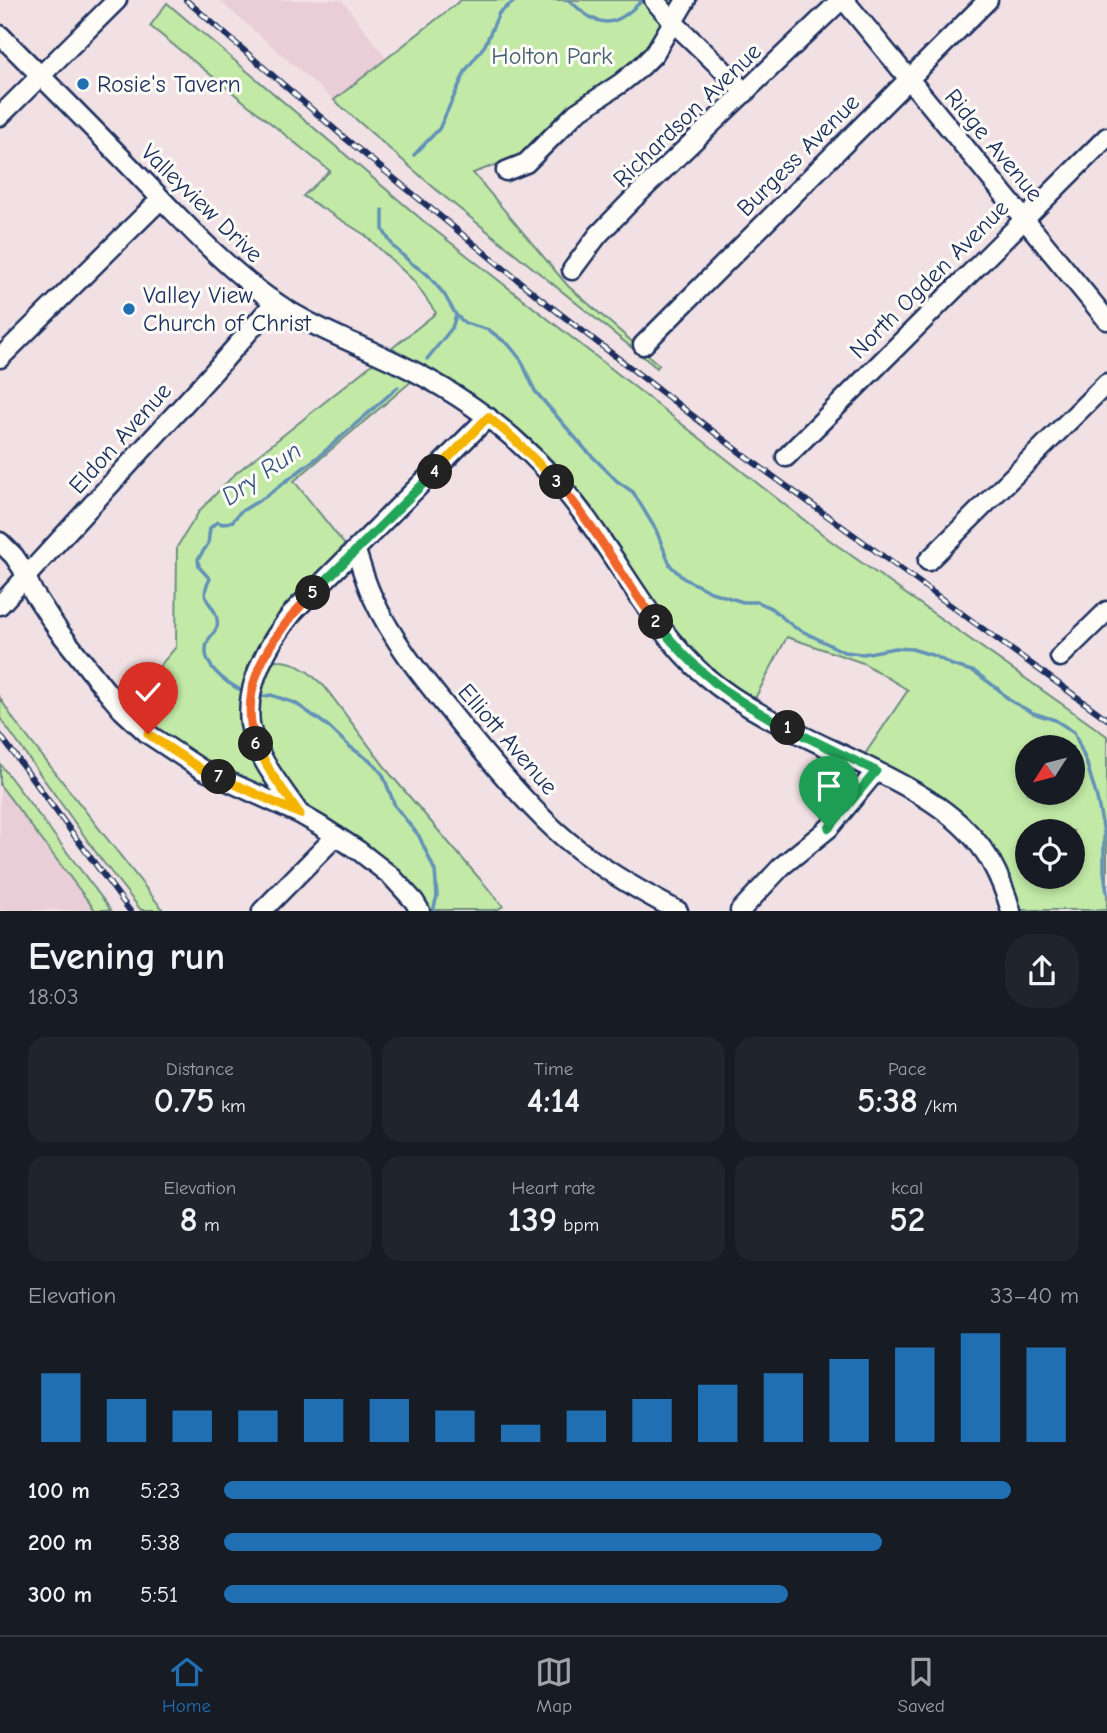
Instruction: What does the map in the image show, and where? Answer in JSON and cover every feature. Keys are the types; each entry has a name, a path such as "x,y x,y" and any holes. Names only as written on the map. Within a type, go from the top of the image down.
{"street":[{"path":"0,116 117,0"},
{"path":"506,172 526,163 576,113 642,66 653,54 687,0"},
{"name":"Ridge Avenue","path":"842,0 1107,320"},
{"name":"Richardson Avenue","path":"572,270 598,235 657,176 842,0"},
{"name":"Burgess Avenue","path":"643,345 988,0"},
{"path":"656,2 745,93"},
{"name":"Valleyview Drive","path":"0,35 240,276 300,318 420,374 458,396 488,417 537,460 569,495 649,612 706,677 750,708 905,786 960,824 991,861 1005,890 1011,911"},
{"name":"North Ogden Avenue","path":"786,457 1107,136"},
{"path":"0,358 161,199"},
{"name":"Eldon Avenue","path":"0,605 275,302"},
{"path":"929,561 1107,383"},
{"path":"300,814 271,773 255,741 250,724 252,696 261,662 295,611 488,417"},
{"path":"0,542 14,556 51,620 86,666 122,710 148,734 201,769 300,814 337,836 391,876 420,911"},
{"name":"Elliott Avenue","path":"356,551 371,594 405,654 478,747 519,793 586,855 642,892 678,911"},
{"path":"1060,657 1107,611"},
{"path":"740,911 782,866 829,828 876,771"},
{"path":"262,911 337,836"}],"shaded area":[{"path":"219,0 342,0 386,58 334,100"},
{"path":"0,785 95,910 0,910"}],"green space":[{"name":"Holton Park","path":"461,0 678,0 656,44 529,153 473,173 568,286 659,365 657,368 440,193 334,100"},
{"path":"167,3 427,224 831,541 1107,736 1107,910 1011,910 978,844 859,763 908,690 863,663 787,637 750,708 707,677 553,477 420,374 294,481 352,554 262,662 277,660 292,663 324,686 391,775 503,906 497,910 420,910 319,825 270,774 262,797 122,710 176,647 177,547 200,510 236,473 436,313 413,280 365,235 303,196 330,171 150,26"},
{"path":"0,698 14,720 163,910 141,910 100,858 0,718"},
{"path":"0,764 111,910 95,910 0,785"}],"waterway":[{"name":"Dry Run","path":"414,155 439,129 466,70 485,45 499,13 516,0"},
{"name":"Dry Run","path":"568,0 587,15 606,22 619,19 643,0"},
{"path":"383,210 383,230 393,246 427,274 444,294 456,315 465,323 489,330 509,345 521,360 535,391 585,449 617,481 633,492 656,530 670,565 683,578 711,592 743,602 758,602 771,608 794,627 844,652 863,654 895,648 912,649 935,656 975,672 1009,700 1033,713 1055,720 1074,732 1097,798 1104,833 1107,893"},
{"name":"Dry Run","path":"427,359 452,328 456,315"},
{"name":"Dry Run","path":"245,692 215,672 207,656 206,648 217,628 217,622 205,592 210,579 199,567 198,559 208,544 210,528 217,522 223,524 233,521 240,512 265,497 318,457 398,387"},
{"name":"Dry Run","path":"256,696 271,695 295,703 328,726 349,746 373,763 383,775 395,806 419,836 435,871 437,896 433,911"}],"railway":[{"path":"186,0 346,139 541,299 745,456 1107,719"},
{"path":"0,735 130,911"}],"place":[{"name":"Rosie's Tavern","path":"83,84"},
{"name":"Valley View Church of Christ","path":"129,309"}],"route":[{"path":"148,734 201,769 300,814 263,759 250,724 253,690 261,662 295,611 488,417 537,460 569,495 649,612 706,677 750,708 876,771 829,828"}]}
